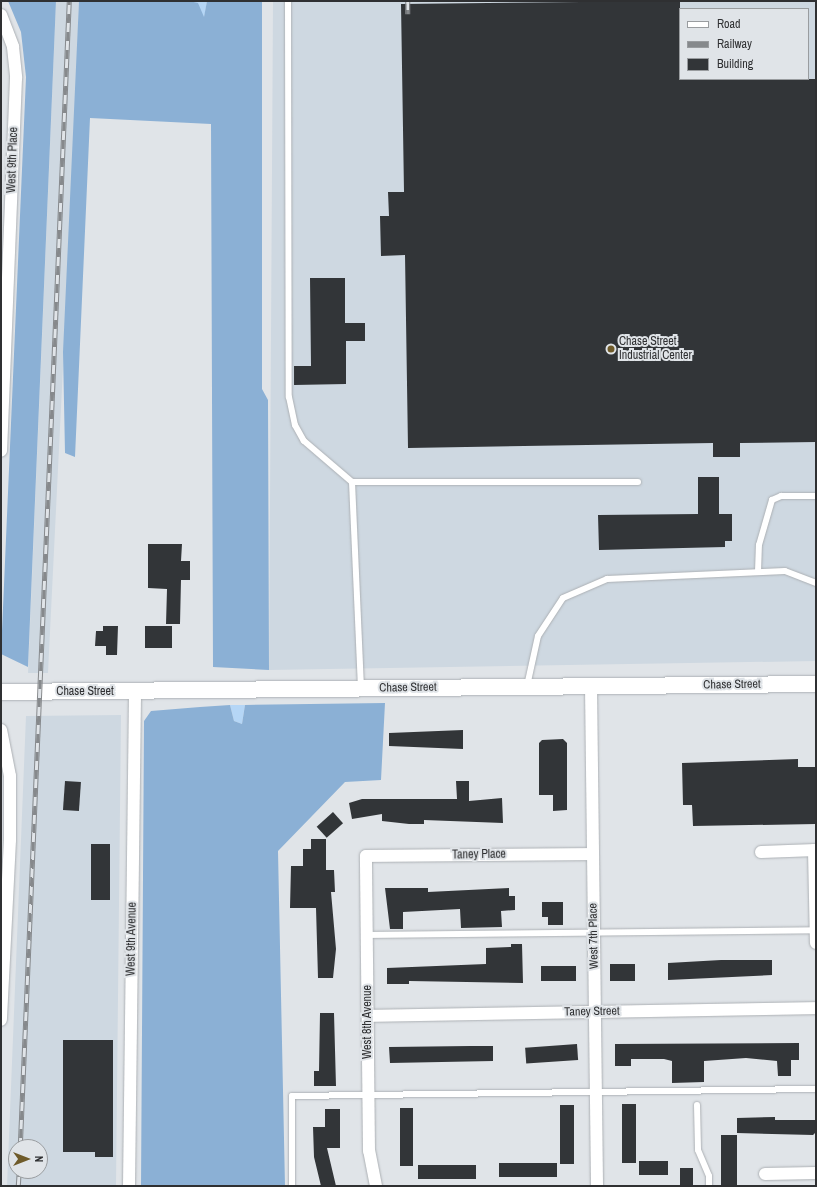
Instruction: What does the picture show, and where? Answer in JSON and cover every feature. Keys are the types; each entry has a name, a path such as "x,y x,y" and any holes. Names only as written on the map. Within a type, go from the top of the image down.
{"street":[{"name":"West 9th Place","path":"1,15 13,47 16,78 1,451"},
{"name":"Chase Street","path":"1,692 816,684"},
{"name":"West 7th Place","path":"591,686 597,1186"},
{"name":"West 9th Avenue","path":"129,1186 135,691"},
{"path":"1,730 5,784 1,1020"},
{"path":"761,852 815,850 816,943"},
{"name":"Taney Place","path":"366,856 592,854"},
{"name":"West 8th Avenue","path":"366,856 369,1151 376,1186"},
{"name":"Taney Street","path":"368,1016 816,1008"},
{"path":"765,1174 816,1173"}],"lane":[{"path":"288,1 289,397 295,426 304,441 352,482 638,482"},
{"path":"352,482 361,688"},
{"path":"758,572 759,545 772,500 816,496"},
{"path":"527,687 538,636 563,598 607,579 784,571 816,583"},
{"path":"367,935 816,930"},
{"path":"292,1186 292,1096 816,1089"},
{"path":"697,1105 698,1150 709,1176 709,1186"}],"shaded area":[{"path":"8,1 56,1 28,667 1,654 26,77 21,32"},
{"path":"56,1 79,1 75,123 48,673 28,673"},
{"path":"79,1 189,1 198,3 204,17 207,1 262,1 262,389 268,400 269,670 213,667 211,124 90,118 75,457 65,453 63,352"},
{"path":"189,1 207,1 204,18 190,2"},
{"path":"273,1 816,1 816,661 269,670"},
{"path":"385,703 381,780 345,782 278,851 285,1186 141,1186 144,721 151,711 230,705 234,721 242,724 245,705"},
{"path":"230,705 245,705 242,724 234,721"},
{"path":"121,715 116,1186 7,1186 8,1161 8,1179 48,1179 48,1139 9,1139 26,716"}],"building":[{"name":"Chase Street Industrial Center","path":"680,1 679,80 816,79 816,442 740,443 740,457 713,457 713,443 408,448 405,255 381,256 380,216 389,216 388,192 404,192 401,4"},
{"path":"310,278 345,278 345,323 365,323 365,341 346,341 346,384 294,385 294,366 311,366"},
{"path":"698,477 719,477 719,514 732,514 732,541 725,541 725,547 599,550 598,515 698,514"},
{"path":"148,544 182,544 181,561 190,561 190,580 181,580 180,624 166,624 167,589 148,588"},
{"path":"103,626 118,626 117,655 106,655 106,646 95,646 96,631 103,631"},
{"path":"145,626 172,626 172,648 145,648"},
{"path":"463,730 463,749 389,746 389,733"},
{"path":"563,739 567,743 567,810 553,811 553,795 539,795 539,743 542,740"},
{"path":"798,759 798,767 816,767 816,824 693,826 692,805 683,805 682,763"},
{"path":"65,781 81,782 79,811 63,810"},
{"path":"456,781 469,781 469,801 502,798 503,823 424,820 424,824 409,824 382,821 382,814 352,819 349,803 362,799 457,799"},
{"path":"333,812 343,823 327,838 317,827"},
{"path":"311,839 326,839 326,870 334,870 335,892 331,892 336,949 333,978 318,978 316,908 290,908 291,866 303,866 303,849 311,849"},
{"path":"91,844 110,844 110,900 91,900"},
{"path":"385,888 428,888 428,892 509,888 509,896 515,896 515,910 501,911 502,927 461,928 460,909 403,912 403,929 390,929"},
{"path":"542,902 563,902 563,925 548,925 548,917 542,917"},
{"path":"511,944 522,944 523,983 409,981 409,984 387,984 387,968 486,964 486,948 511,947"},
{"path":"721,960 772,960 772,975 668,980 668,963"},
{"path":"610,964 635,964 635,981 610,981"},
{"path":"541,966 576,966 576,981 541,981"},
{"path":"320,1013 334,1013 336,1086 314,1086 314,1071 319,1071"},
{"path":"63,1040 113,1040 113,1157 95,1157 95,1152 63,1152"},
{"path":"799,1043 799,1060 791,1060 791,1076 778,1076 777,1061 746,1058 704,1061 704,1082 672,1083 672,1061 664,1059 631,1059 631,1066 615,1066 615,1044"},
{"path":"577,1044 578,1060 526,1064 525,1048"},
{"path":"493,1046 493,1061 390,1063 389,1047"},
{"path":"622,1104 636,1104 636,1163 622,1163"},
{"path":"560,1105 574,1105 574,1164 560,1164"},
{"path":"400,1108 413,1108 413,1166 400,1166"},
{"path":"325,1109 340,1109 340,1148 327,1148 336,1186 321,1186 314,1157 313,1127 325,1127"},
{"path":"775,1117 775,1120 816,1120 816,1132 813,1135 737,1133 737,1118"},
{"path":"721,1135 737,1135 737,1186 721,1186"},
{"path":"639,1161 668,1161 668,1175 639,1175"},
{"path":"499,1163 557,1163 557,1177 499,1177"},
{"path":"418,1165 476,1165 476,1179 418,1179"},
{"path":"680,1168 693,1168 693,1186 680,1186"}],"railway":[{"path":"20,1139 69,1"},
{"path":"408,1 408,14"},
{"path":"18,1179 18,1186"}],"place":[{"name":"Chase Street Industrial Center","path":"611,349"}]}
